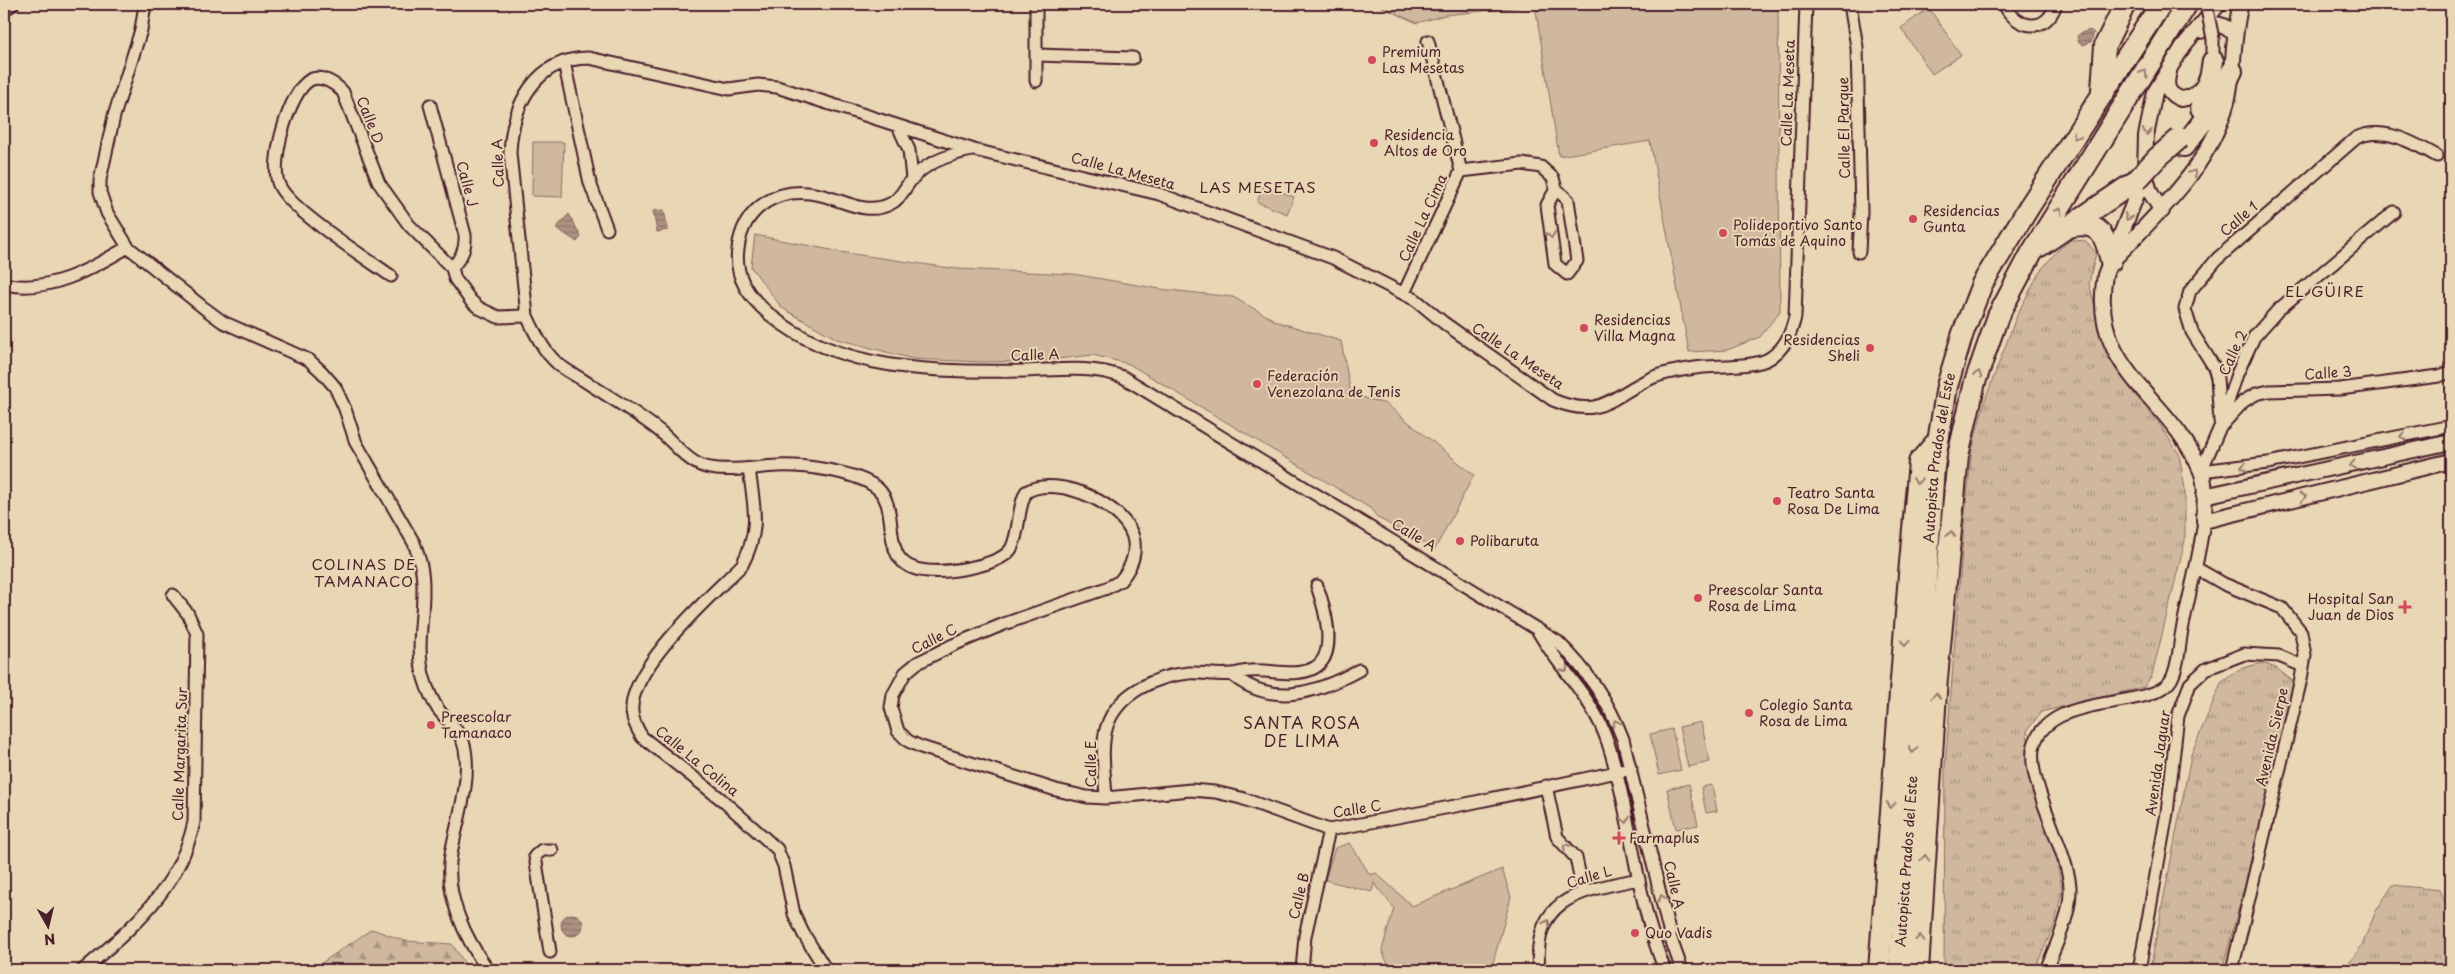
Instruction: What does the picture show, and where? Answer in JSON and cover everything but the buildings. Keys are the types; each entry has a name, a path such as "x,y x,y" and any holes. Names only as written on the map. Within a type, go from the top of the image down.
{"highway":[{"path":"2102,94 2105,45 2125,4"},
{"name":"Autopista Prados del Este","path":"1918,970 1911,906 1932,484 1947,386 1963,333 1982,284 2160,4"},
{"name":"Autopista Prados del Este","path":"1899,970 1911,906 1937,678 1958,456 1973,391 1998,316 2032,252 2187,4"},
{"path":"2032,252 2141,177 2157,158 2180,138 2198,115 2207,98 2212,61"},
{"path":"2141,177 2152,173 2184,146 2216,104 2232,71"},
{"path":"2068,227 2086,224 2101,233 2105,238 2111,262"},
{"path":"1877,967 1918,470 1920,462 1938,440"}],"street":[{"path":"4,10 14,4"},
{"path":"145,4 141,30 114,116 100,180 103,204 128,247 223,322 309,360 322,372 335,387 345,409 356,443 414,543 423,572 420,639 424,677 438,708 461,736 465,749 464,792 449,868 451,890 457,912 488,970"},
{"path":"1036,4 1036,81"},
{"name":"Calle El Parque","path":"1850,4 1857,47 1861,212 1859,252"},
{"path":"2004,4 2009,14 2022,24 2028,25 2040,24 2048,18 2056,4"},
{"path":"2169,71 2166,81 2170,93 2182,98 2188,98 2200,90 2212,61 2212,29 2206,4"},
{"path":"2046,970 2067,913 2070,887 2035,773 2033,747 2039,732 2052,719 2115,700 2143,696 2163,688 2170,681 2179,652 2196,568 2204,521 2201,471 2180,435 2128,373 2115,351 2104,318 2102,301 2106,275 2141,177 2152,101 2160,82 2169,71 2184,45 2219,4"},
{"path":"2111,262 2162,211 2190,179 2214,136 2227,100 2232,71 2234,33 2241,4"},
{"name":"Calle La Meseta","path":"974,150 1159,194 1333,258 1404,293 1539,390 1571,407 1591,409 1654,377 1678,370 1760,362 1769,358 1788,338 1795,317 1805,6"},
{"path":"2184,45 2205,27 2214,23 2221,23 2234,33"},
{"path":"1428,41 1461,172"},
{"path":"1036,54 1133,58"},
{"name":"Calle A","path":"749,469 708,468 695,463 661,432 558,364 538,339 526,316 510,153 516,113 528,92 543,75 564,62 575,58 589,58 729,90 758,85 777,87 974,150"},
{"path":"564,62 590,183 606,229"},
{"name":"Calle D","path":"391,276 293,204 279,185 276,160 288,113 304,85 312,79 325,80 336,84 343,92 379,183 409,226 452,268 456,279 480,308 498,317 526,316"},
{"name":"Calle J","path":"430,105 465,235 466,246 461,257 452,268"},
{"path":"898,126 909,150 912,179"},
{"name":"Calle 1","path":"2220,427 2217,378 2214,367 2192,332 2185,309 2190,291 2217,258 2356,138 2364,134 2398,136 2437,156"},
{"name":"Calle A","path":"974,150 941,160 912,179 899,198 879,208 857,207 806,192 776,197 762,204 744,226 738,249 739,274 750,296 776,320 802,337 830,350 878,362 964,370 1094,369 1123,377 1428,561 1558,642 1590,677 1617,723 1632,769 1671,939 1682,970"},
{"name":"Calle La Cima","path":"1404,293 1461,172 1522,164 1541,167 1553,178 1556,189 1568,200 1577,261 1567,274 1555,264 1553,254 1547,205 1556,189"},
{"path":"2141,177 2162,211"},
{"name":"Calle 2","path":"2201,471 2220,427 2237,374 2254,337 2278,310 2394,212"},
{"path":"4,284 31,285 67,279 82,273 128,247"},
{"name":"Calle 3","path":"2220,427 2244,401 2256,394 2269,391 2340,389 2438,376 2451,372"},
{"path":"2201,471 2268,463 2451,426"},
{"path":"2204,496 2451,442"},
{"path":"2204,521 2451,461"},
{"name":"Calle C","path":"749,469 779,466 825,470 871,484 880,489 886,498 896,554 904,565 930,572 978,566 1006,555 1012,547 1022,500 1026,492 1033,488 1043,486 1065,487 1087,496 1110,509 1127,526 1134,541 1132,563 1120,582 1004,624 953,645 917,663 905,672 896,684 891,708 898,731 908,740 921,747 1056,790 1087,797 1106,798 1191,790 1215,792 1241,798 1330,830 1632,769"},
{"name":"Calle La Colina","path":"749,469 755,513 755,532 750,549 742,565 660,651 640,681 632,712 642,737 721,799 777,850 784,866 794,914 803,933 826,970"},
{"name":"Avenida Sierpe","path":"2196,568 2224,584 2282,608 2301,632 2305,655 2232,970"},
{"name":"Calle E","path":"1106,798 1104,757 1106,726 1122,699 1151,683 1189,673 1231,674 1250,671 1299,673 1315,668 1324,655 1328,640 1324,606 1316,586"},
{"name":"Calle Margarita Sur","path":"83,970 155,902 170,884 189,846 194,822 197,634 188,614 173,595"},
{"name":"Calle A","path":"1537,629 1549,651 1574,678 1593,709 1608,743 1640,879 1646,915 1665,970"},
{"name":"Avenida Jaguar","path":"2139,970 2167,813 2178,716 2190,684 2206,669 2244,654 2279,656 2303,666"},
{"path":"1231,674 1245,686 1286,694 1299,694 1331,685 1359,670"},
{"path":"1546,786 1557,837 1576,858 1583,891"},
{"name":"Calle B","path":"1302,970 1305,936 1330,830"},
{"path":"550,952 535,856 542,850 552,850"},
{"name":"Calle L","path":"1540,970 1539,945 1543,930 1550,916 1568,897 1583,891 1640,879"}],"green space":[{"path":"1396,4 1548,4 1445,15 1417,23 1382,7"},
{"name":"Polideportivo Santo Tomás de Aquino","path":"1575,4 1778,4 1780,311 1760,337 1727,350 1689,352 1650,141 1559,156 1536,11"},
{"path":"1929,8 1961,55 1932,74 1901,28"},
{"path":"533,142 564,142 562,197 532,196"},
{"path":"1264,185 1294,197 1287,214 1257,202"},
{"name":"Federación Venezolana de Tenis","path":"755,235 846,253 957,269 1073,274 1160,289 1233,297 1278,322 1341,341 1351,394 1386,404 1474,475 1435,549 1378,518 1370,508 1129,364 1093,355 1039,361 983,362 913,359 837,339 782,308 751,267"},
{"path":"2071,240 2086,241 2096,253 2089,283 2106,350 2134,394 2158,422 2179,454 2185,489 2185,541 2152,675 2144,687 2041,712 2027,731 2032,774 2052,833 2062,890 2055,924 2034,970 1944,970 1945,768 1964,524 1972,449 1985,400 2017,315 2040,271 2058,250"},
{"path":"2262,663 2276,668 2299,686 2222,970 2150,970 2191,755 2221,683 2239,669"},
{"path":"1701,722 1710,762 1688,767 1679,727"},
{"path":"1672,729 1681,770 1659,775 1650,734"},
{"path":"1689,784 1698,825 1676,829 1667,789"},
{"path":"1712,785 1717,811 1706,813 1701,787"},
{"path":"1350,843 1370,875 1376,873 1412,906 1502,869 1511,897 1491,970 1390,970 1382,950 1394,908 1374,883 1372,892 1325,880 1335,848"},
{"path":"2393,885 2440,890 2447,910 2450,929 2444,970 2343,970 2361,947 2376,911"},
{"path":"372,929 405,941 452,944 469,970 311,970"}],"shaded area":[{"path":"2090,30 2094,33 2091,42 2083,45 2078,41 2077,36"},
{"path":"664,210 668,230 657,232 653,211"},
{"path":"569,214 581,237 577,242 556,228"},
{"path":"572,914 582,921 583,925 576,935 572,936 562,929 561,925 568,915"}],"place":[{"name":"Premium Las Mesetas","path":"1372,60"},
{"name":"Residencia Altos de Oro","path":"1374,143"},
{"name":"Residencias Gunta","path":"1913,219"},
{"name":"Polideportivo Santo Tomás de Aquino","path":"1723,233"},
{"name":"Residencias Villa Magna","path":"1584,328"},
{"name":"Residencias Sheli","path":"1870,348"},
{"name":"Federación Venezolana de Tenis","path":"1257,384"},
{"name":"Teatro Santa Rosa De Lima","path":"1777,501"},
{"name":"Polibaruta","path":"1460,541"},
{"name":"Preescolar Santa Rosa de Lima","path":"1698,598"},
{"name":"Hospital San Juan de Dios","path":"2405,607"},
{"name":"Colegio Santa Rosa de Lima","path":"1749,713"},
{"name":"Preescolar Tamanaco","path":"431,725"},
{"name":"Farmaplus","path":"1619,838"},
{"name":"Quo Vadis","path":"1635,933"}],"district":[{"name":"LAS MESETAS","path":"1258,188"},
{"name":"EL GÜIRE","path":"2325,292"},
{"name":"COLINAS DE TAMANACO","path":"364,574"},
{"name":"SANTA ROSA DE LIMA","path":"1302,732"}]}
